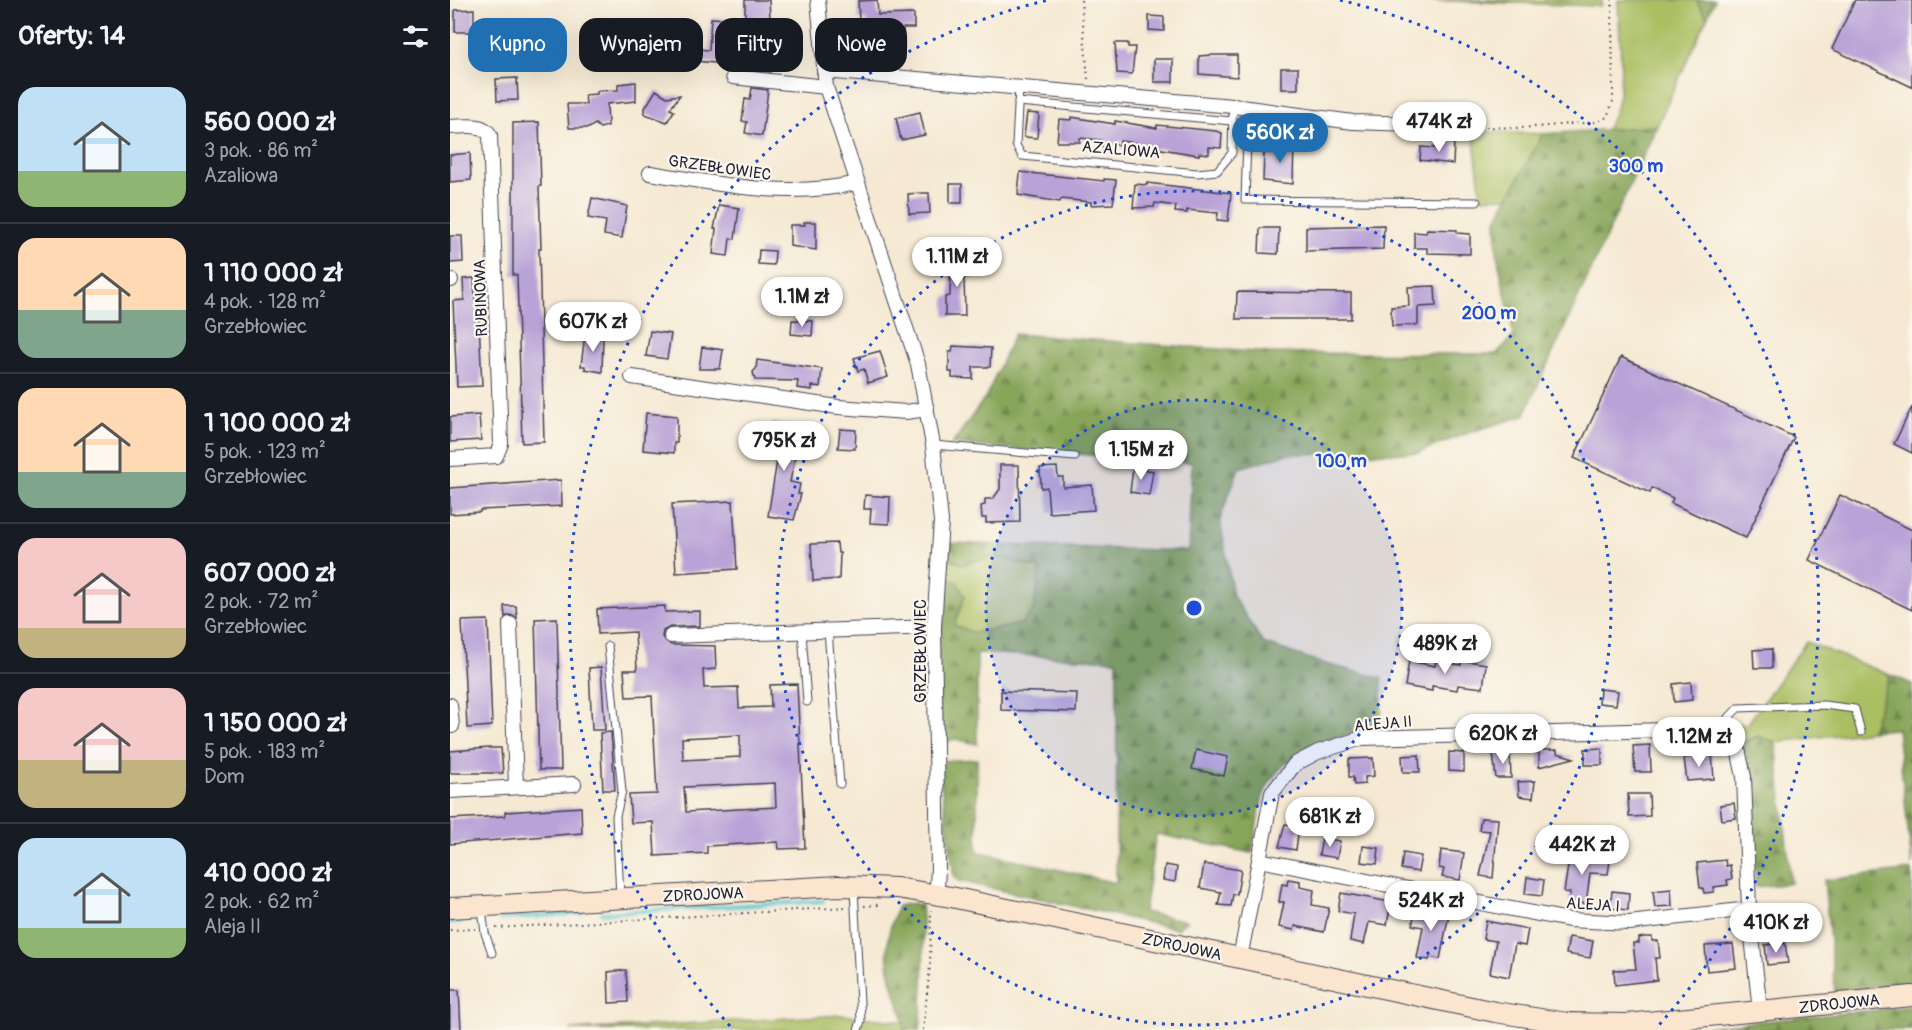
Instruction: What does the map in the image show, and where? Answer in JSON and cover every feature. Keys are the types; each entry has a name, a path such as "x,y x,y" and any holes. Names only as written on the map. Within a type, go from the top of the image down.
{"street":[{"name":"GRZEBŁOWIEC","path":"818,0 820,18"},
{"name":"GRZEBŁOWIEC","path":"824,72 826,87 918,364 933,446 941,521 934,627 938,869 937,887 933,893"},
{"path":"847,72 1233,106 1353,122 1473,126"},
{"path":"733,77 826,87"},
{"name":"RUBINOWA","path":"450,128 480,127 486,129 490,135 501,444 496,456 450,459"},
{"name":"GRZEBŁOWIEC","path":"650,173 771,192 826,190 857,183"},
{"path":"632,377 838,407 906,412 927,409"},
{"path":"510,624 516,787"},
{"path":"671,636 934,627"},
{"path":"450,705 452,726"},
{"name":"ALEJA II","path":"1240,958 1272,793 1295,764 1318,752 1362,738 1703,729 1727,738 1738,749 1744,777 1749,909 1760,1011"},
{"path":"450,791 574,784"},
{"name":"ALEJA I","path":"1259,860 1569,920 1629,923 1749,909"},
{"name":"ZDROJOWA","path":"450,908 854,886 933,893 1566,1027 1627,1024 1912,996"}],"lane":[{"name":"AZALIOWA","path":"1019,87 1016,145 1022,156 1197,173 1217,171 1232,153 1233,106"},
{"path":"1018,102 1232,121"},
{"path":"1248,109 1245,200 1477,202"},
{"path":"933,446 1075,458"},
{"path":"828,631 840,784"},
{"path":"802,632 807,702"},
{"path":"608,646 622,791 616,816 620,899"},
{"path":"1714,733 1738,708 1824,705 1855,709 1861,732"},
{"path":"854,886 861,1022 858,1030"},
{"path":"481,907 483,928 492,953"}],"path":[{"path":"1081,0 1089,94"},
{"path":"1473,126 1521,128 1598,122 1607,117 1613,101 1612,0"},
{"path":"923,1030 930,966 933,893"},
{"path":"450,930 881,905"}],"green space":[{"path":"1418,0 1602,0 1601,6"},
{"path":"1618,0 1696,0 1707,18 1657,126 1605,130 1612,118 1620,86 1621,50"},
{"path":"1696,0 1715,0 1707,18"},
{"path":"1657,126 1524,416 1471,432 1417,453 1288,454 1239,468 1220,519 1233,596 1263,643 1322,663 1382,678 1381,730 1331,739 1299,754 1274,775 1263,796 1252,853 1156,834 1144,912 1187,921 1177,929 959,881 954,877 938,761 977,759 977,851 1116,883 1117,660 977,653 977,744 955,739 943,743 937,682 945,578 957,582 965,596 954,625 974,633 1021,624 1034,609 1040,569 995,556 961,564 946,556 947,543 1188,551 1192,463 952,444 987,395 1014,334 1270,353 1496,354 1514,336 1497,255 1496,220 1543,134"},
{"path":"1473,131 1543,134 1508,197 1481,198"},
{"path":"946,556 961,564 995,556 1040,569 1034,609 1021,624 974,633 953,625 957,582 945,578"},
{"path":"1806,642 1890,675 1871,731 1776,742 1758,736 1743,743 1740,724 1747,725"},
{"path":"1890,675 1912,684 1912,865 1897,729 1871,731"},
{"path":"1758,736 1776,742 1791,883 1756,887 1750,775 1743,743"},
{"path":"1912,870 1912,983 1835,992 1824,880"},
{"path":"913,903 921,905 922,921 924,968 920,1030 904,1030 887,951 888,937 898,906"},
{"path":"1912,1006 1912,1030 1677,1030"},
{"path":"844,1015 904,1022 904,1030 570,1030"}],"building":[{"path":"745,0 769,0 770,18 745,18"},
{"path":"877,0 878,15 914,14 914,28 907,28 907,18 859,18 858,1"},
{"path":"1855,0 1912,0 1912,87 1832,49"},
{"path":"474,9 474,18 468,18 468,32 455,32 455,10"},
{"path":"1149,16 1164,17 1164,31 1149,30"},
{"path":"711,18 715,18 715,63 703,62 703,50 709,50"},
{"path":"1115,43 1128,43 1128,47 1135,47 1132,74 1117,73"},
{"path":"1237,55 1237,77 1199,74 1199,56"},
{"path":"1154,59 1173,59 1173,82 1154,82"},
{"path":"1281,68 1298,68 1298,89 1281,89"},
{"path":"517,78 518,100 497,101 496,79"},
{"path":"636,82 636,101 607,104 608,126 600,128 595,124 589,128 569,128 567,104 586,104 585,95 597,94 597,91 618,90 618,84"},
{"path":"752,88 768,90 762,136 745,133 747,122 742,121 745,99 750,100"},
{"path":"656,90 667,97 680,95 670,109 674,111 667,122 645,114 645,108"},
{"path":"920,112 925,135 901,140 896,118"},
{"path":"1027,113 1039,114 1037,138 1024,137"},
{"path":"1071,117 1115,124 1115,121 1157,128 1157,125 1216,131 1222,133 1221,148 1209,147 1209,154 1199,153 1199,155 1155,148 1155,151 1143,150 1138,147 1138,143 1120,141 1119,145 1113,144 1112,148 1101,146 1101,140 1080,138 1080,142 1057,142 1059,119 1071,120"},
{"path":"539,122 541,249 539,249 544,442 522,443 517,275 513,275 513,123"},
{"path":"1280,140 1294,140 1293,184 1263,181 1264,153 1280,153"},
{"path":"1436,143 1454,143 1453,164 1420,160 1421,147 1436,148"},
{"path":"470,153 471,180 450,182 450,155"},
{"path":"1020,172 1104,181 1104,179 1116,180 1113,204 1091,205 1091,202 1061,199 1060,202 1018,195"},
{"path":"1147,183 1231,193 1228,221 1217,220 1218,213 1187,210 1187,213 1175,212 1176,206 1155,203 1154,207 1133,208 1135,184 1147,185"},
{"path":"950,184 962,184 962,203 950,203"},
{"path":"929,193 930,213 909,214 908,194"},
{"path":"592,198 627,206 622,238 604,235 606,221 588,218"},
{"path":"719,205 739,208 735,239 730,238 728,256 713,254 716,229 714,229"},
{"path":"804,222 816,222 816,250 790,246 790,225 805,225"},
{"path":"1384,225 1383,249 1306,251 1306,227"},
{"path":"1260,228 1279,228 1278,254 1259,253"},
{"path":"1427,229 1457,230 1457,233 1470,234 1470,254 1427,253 1427,248 1414,248 1414,232 1426,233"},
{"path":"450,236 462,236 463,262 450,263"},
{"path":"759,250 775,251 774,265 758,264"},
{"path":"951,258 969,259 969,277 964,277 965,316 945,316 945,297 950,296"},
{"path":"474,278 475,300 478,299 482,386 457,387 453,301 464,300 463,279"},
{"path":"1435,286 1436,306 1418,307 1418,325 1392,326 1391,307 1409,306 1408,287"},
{"path":"1237,292 1351,293 1351,319 1236,319"},
{"path":"792,320 813,321 812,336 791,334"},
{"path":"650,331 671,334 667,359 646,356"},
{"path":"585,334 603,336 602,372 581,366"},
{"path":"953,346 991,348 990,367 973,367 973,379 952,378 952,372 949,372 949,352 952,352"},
{"path":"702,347 723,350 720,369 699,369"},
{"path":"880,351 888,377 868,383 864,369 858,371 854,358"},
{"path":"1621,357 1794,437 1746,538 1671,503 1673,498 1652,488 1650,493 1574,458"},
{"path":"757,360 822,369 820,387 812,386 812,390 797,388 798,381 755,380 753,372 756,369"},
{"path":"1912,407 1912,453 1894,444"},
{"path":"646,413 677,416 677,443 674,443 674,453 643,450"},
{"path":"479,415 481,440 450,442 450,417"},
{"path":"772,423 798,427 797,437 799,437 790,482 800,484 798,494 801,494 794,520 768,516 777,461 767,459"},
{"path":"840,429 856,430 855,449 838,448"},
{"path":"1000,465 1019,465 1020,522 986,523 986,518 982,518 981,506 985,505 985,499 993,499 1000,489"},
{"path":"1057,467 1058,477 1063,477 1063,487 1092,485 1094,510 1049,513 1047,487 1041,488 1040,468"},
{"path":"1133,468 1153,471 1149,495 1130,492"},
{"path":"561,480 562,506 480,510 480,512 450,514 450,488"},
{"path":"865,495 890,497 889,524 870,523 871,509 864,509"},
{"path":"1840,495 1912,530 1912,610 1809,560"},
{"path":"733,501 737,569 676,573 672,504"},
{"path":"837,543 838,553 840,553 839,579 813,581 811,544"},
{"path":"504,606 516,606 517,618 510,615 505,617"},
{"path":"665,606 665,612 700,611 700,626 670,627 663,631 662,637 671,645 715,646 716,669 703,670 704,688 738,687 739,708 771,707 770,685 797,684 805,848 779,849 778,842 707,846 707,853 655,856 653,822 631,823 629,795 657,794 652,696 626,697 624,670 637,670 635,632 598,634 597,609","holes":["740,735 740,757 683,760 682,738","775,783 776,807 686,812 684,787"]},
{"path":"557,618 561,770 539,770 535,619"},
{"path":"488,620 492,726 467,728 462,621"},
{"path":"1772,649 1772,668 1754,668 1753,650"},
{"path":"1461,660 1486,664 1483,688 1458,685 1457,690 1432,686 1432,691 1405,686 1409,661 1435,666 1436,661 1461,665"},
{"path":"601,667 605,730 592,730 589,668"},
{"path":"1691,682 1692,700 1674,702 1673,684"},
{"path":"1600,689 1618,691 1616,705 1599,703"},
{"path":"1001,691 1077,693 1076,712 1001,710"},
{"path":"611,732 615,790 603,790 600,733"},
{"path":"1650,745 1651,772 1635,772 1633,746"},
{"path":"501,748 503,773 450,773 450,751"},
{"path":"1602,748 1602,765 1585,765 1585,749"},
{"path":"1196,750 1228,757 1224,776 1192,769"},
{"path":"1539,750 1557,750 1557,753 1574,758 1539,767"},
{"path":"1449,752 1464,753 1464,772 1449,771"},
{"path":"1510,752 1511,778 1496,778 1493,753"},
{"path":"1712,754 1714,779 1687,781 1684,758"},
{"path":"1419,755 1420,772 1403,772 1402,756"},
{"path":"1373,758 1374,776 1365,777 1365,784 1354,785 1353,777 1349,777 1349,759"},
{"path":"1535,781 1533,798 1519,796 1518,782"},
{"path":"1628,794 1649,794 1650,816 1629,817"},
{"path":"1734,803 1736,818 1722,820 1720,805"},
{"path":"581,807 582,833 450,844 450,819 505,816 505,812"},
{"path":"1481,818 1498,819 1493,878 1480,876 1490,831 1479,830"},
{"path":"1285,824 1299,826 1296,850 1279,847"},
{"path":"1322,838 1340,841 1337,858 1319,855"},
{"path":"1363,846 1379,848 1377,864 1361,862"},
{"path":"1441,850 1464,853 1460,880 1442,877 1444,869 1439,868"},
{"path":"1403,853 1421,856 1418,872 1401,869"},
{"path":"1570,853 1591,856 1590,859 1610,861 1608,874 1590,873 1586,904 1569,901 1570,893 1564,892"},
{"path":"1725,860 1726,866 1730,865 1732,879 1727,880 1728,885 1714,887 1714,892 1704,893 1703,888 1700,888 1697,863"},
{"path":"1204,864 1241,870 1237,894 1233,894 1231,906 1218,905 1221,892 1200,888"},
{"path":"1165,865 1177,867 1175,882 1163,880"},
{"path":"1527,877 1544,880 1542,896 1525,894"},
{"path":"1288,879 1300,881 1300,887 1314,890 1312,905 1329,908 1324,932 1295,926 1294,930 1279,927 1284,902 1279,902 1282,884 1287,885"},
{"path":"1671,889 1672,906 1655,907 1653,891"},
{"path":"1612,891 1629,893 1628,910 1610,908"},
{"path":"1341,893 1391,902 1387,925 1369,922 1364,944 1350,941 1354,914 1338,911"},
{"path":"1430,905 1443,908 1442,913 1449,914 1440,959 1430,957 1429,960 1417,958 1423,927 1412,925 1416,909 1429,911"},
{"path":"1486,921 1528,929 1525,946 1515,944 1509,977 1490,973 1496,941 1483,939"},
{"path":"1569,937 1593,941 1590,958 1566,954"},
{"path":"1652,937 1652,941 1658,941 1660,958 1655,958 1657,980 1615,985 1614,970 1636,969 1633,943 1639,943 1639,938"},
{"path":"1785,943 1788,963 1767,965 1765,945"},
{"path":"1733,944 1736,968 1707,971 1705,946"},
{"path":"626,970 628,1002 609,1003 608,972"},
{"path":"450,990 459,990 461,1030 450,1030"}],"waterway":[{"path":"602,913 823,901"},
{"path":"500,919 582,913"},
{"path":"450,922 461,922"}]}
